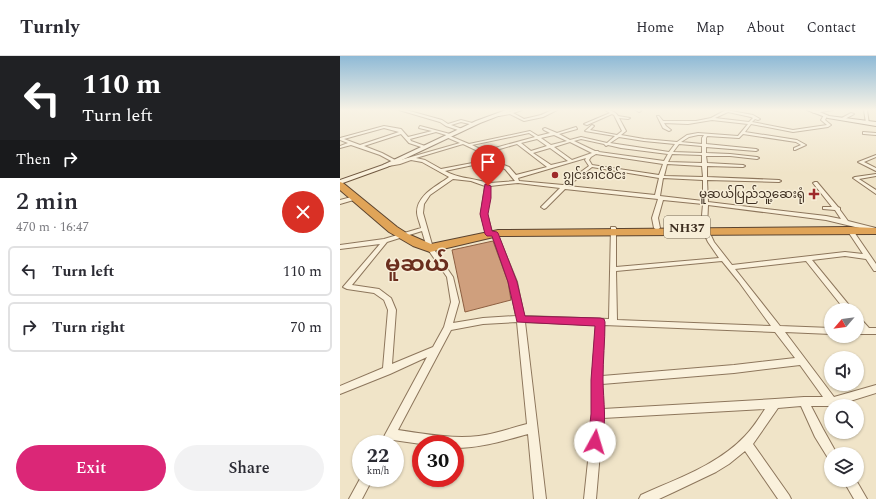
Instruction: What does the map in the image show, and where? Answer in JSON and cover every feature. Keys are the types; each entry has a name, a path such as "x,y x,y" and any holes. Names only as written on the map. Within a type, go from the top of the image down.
{"highway":[{"path":"340,184 388,227 419,245 430,248"},
{"name":"NH37","path":"613,230 657,228 705,229 847,226 874,229"},
{"name":"NH37","path":"430,248 494,233 848,226 874,229"}],"street":[{"path":"341,139 369,131"},
{"path":"430,131 448,136 484,152 489,161"},
{"path":"340,184 396,162 460,131"},
{"path":"550,131 595,153 666,163 743,166"},
{"path":"484,152 565,131"},
{"path":"587,131 676,143 756,150"},
{"path":"413,159 422,161 452,177 472,180 488,186 517,179 550,167 589,156 608,144 624,131"},
{"path":"361,146 402,132 407,139 424,147"},
{"path":"407,139 434,132"},
{"path":"341,139 361,146 396,162 413,159 467,144 532,132 571,161"},
{"path":"657,228 655,218 661,177 670,153 676,143 696,134 739,137 743,133 797,141 804,145 794,149"},
{"path":"864,133 876,134"},
{"path":"706,135 704,138 704,165 706,179 705,229 713,245 732,267 830,399"},
{"path":"531,152 581,138 637,150 757,158"},
{"path":"340,147 352,143"},
{"path":"518,143 550,167"},
{"path":"622,171 629,158 637,150"},
{"path":"589,156 587,160 591,166"},
{"path":"876,156 860,162 876,170"},
{"path":"440,171 489,161 507,168 517,179 564,187 706,203 848,226"},
{"path":"480,163 488,186 484,214 494,233 513,282 521,319 540,499"},
{"path":"544,207 564,187 591,166 661,177 779,182"},
{"path":"876,175 855,178 876,191"},
{"path":"452,177 428,194 421,204 420,213 430,248 450,277 455,302 448,327 391,434 448,442 465,442 491,440 533,427"},
{"path":"815,183 838,209 876,270"},
{"path":"340,202 355,198"},
{"path":"824,208 838,209"},
{"path":"340,247 385,241 424,229"},
{"path":"613,230 613,323"},
{"path":"385,241 347,286 348,288 376,291 387,298 392,310 387,370"},
{"path":"732,267 844,254 867,257"},
{"path":"613,269 725,259"},
{"path":"808,259 843,303"},
{"path":"340,283 350,283"},
{"path":"448,327 483,321 521,319 824,331"},
{"path":"590,499 598,414 597,380 600,322"},
{"path":"864,328 867,332"},
{"path":"864,332 876,331"},
{"path":"340,390 437,349"},
{"path":"597,380 734,369 802,361"},
{"path":"842,399 876,389"},
{"path":"598,414 804,401 824,402"},
{"path":"804,401 819,433 828,447"},
{"path":"645,499 730,457 746,444 775,404"},
{"path":"746,444 785,499"},
{"path":"355,499 362,487"},
{"path":"853,487 861,499"}],"building":[{"path":"493,241 508,282 511,300 465,312 452,250"}],"place":[{"name":"ၵျွင်းၵၢင်ဝဵင်း","path":"555,175"},
{"name":"မူဆယ်ပြည်သူ့ဆေးရုံ","path":"814,194"}],"district":[{"name":"မူဆယ်","path":"417,263"}],"route":[{"path":"488,186 484,214 489,234 494,233 513,282 521,319 600,322 597,380 598,414 595,442"}]}
